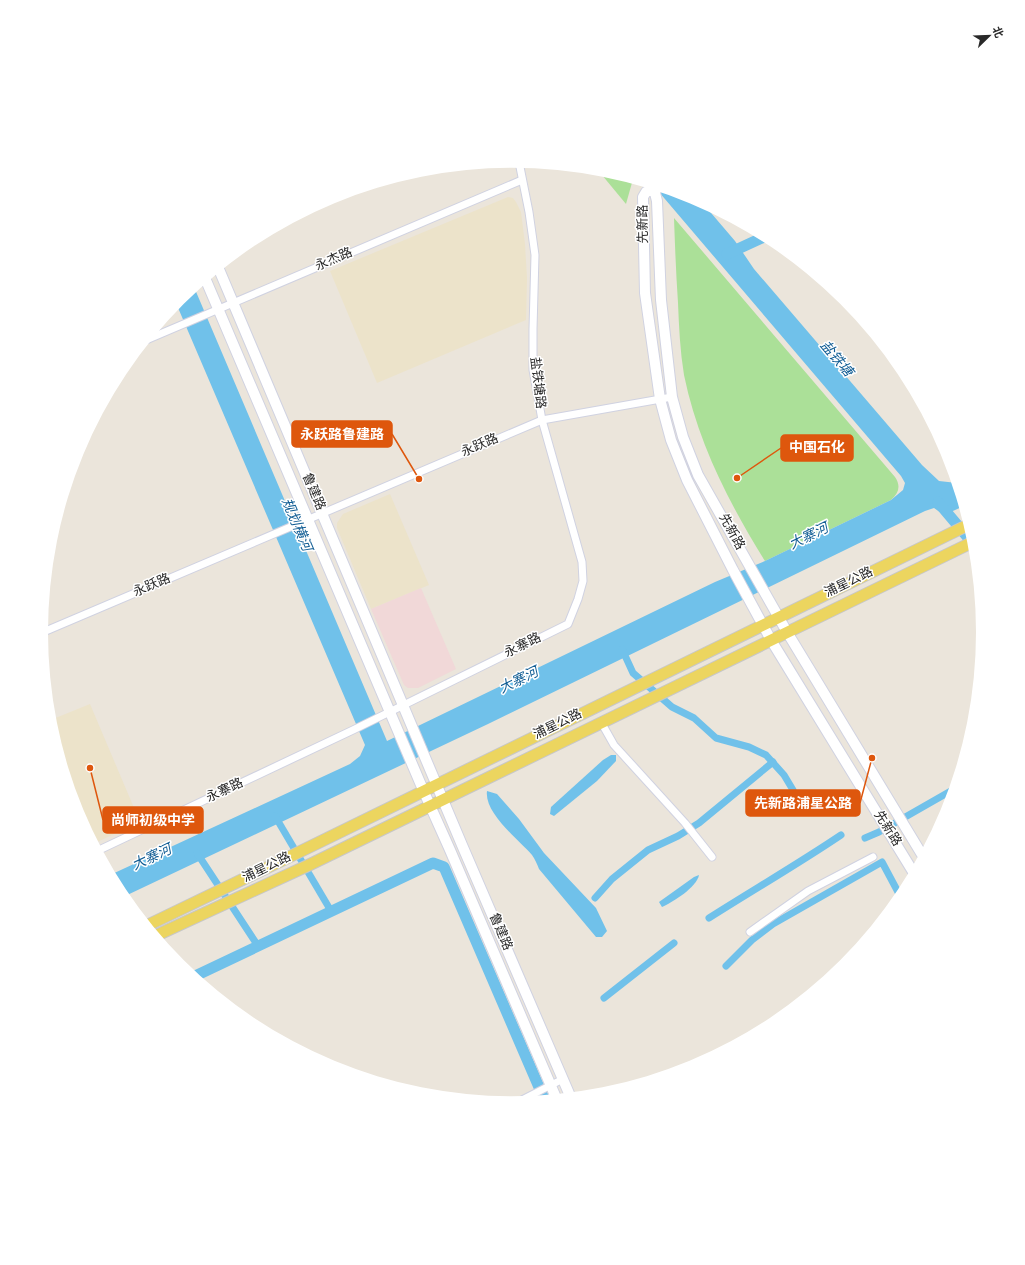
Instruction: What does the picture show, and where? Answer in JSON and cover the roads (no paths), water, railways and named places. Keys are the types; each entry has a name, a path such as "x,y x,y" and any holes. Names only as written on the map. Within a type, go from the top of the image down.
{"main road":[{"name":"浦星公路","path":"151,924 424,792 964,527"},
{"name":"浦星公路","path":"159,934 309,865 968,544"}],"street":[{"name":"盐铁塘路","path":"520,168 535,255 532,329 534,370 542,420 582,562 583,581 578,599"},
{"name":"永杰路","path":"155,336 522,180"},
{"name":"先新路","path":"912,870 763,626 687,480 671,440 660,399 645,293 643,197 646,192 652,190 655,193 657,201 661,300 672,397 683,437 698,475 787,632 921,853"},
{"name":"鲁建路","path":"220,272 569,1093"},
{"name":"鲁建路","path":"207,282 394,723 555,1095"},
{"name":"永跃路","path":"48,630 542,420 672,397"},
{"name":"永寨路","path":"102,849 353,730 568,624 578,599"},
{"path":"601,722 614,745 636,771 685,823 712,856"},
{"path":"750,932 808,891 873,857"},
{"path":"529,1096 563,1080"}],"water":[{"path":"659,192 690,203 711,213 735,241 754,269 922,465 939,481 952,482 960,508 944,515 934,508 925,511 488,724 129,894 115,873 350,764 360,756 365,745 179,309 196,292 387,741 715,582 765,561 891,500 903,490 905,483 901,476"},
{"path":"611,755 616,755 616,761 597,781 554,816 550,814 551,807 603,760"},
{"path":"487,791 497,794 519,819 544,853 596,908 607,931 602,937 596,937 539,869 532,855 496,817 487,799"},
{"path":"699,875 697,880 689,889 672,902 662,907 659,902"}],"waterway":[{"name":"大寨河","path":"727,254 760,239"},
{"name":"盐铁塘","path":"938,502 967,536"},
{"path":"622,649 633,673 672,707 694,718 716,738 749,747 766,755 784,775 793,790"},
{"path":"595,898 612,879 648,850 678,836 699,823 773,762"},
{"path":"865,838 879,832 948,792"},
{"path":"275,816 331,911"},
{"path":"709,918 841,835"},
{"path":"197,853 258,946"},
{"path":"726,966 752,940 773,924 882,862 898,892"},
{"path":"198,975 433,863 444,867 543,1096"},
{"path":"604,998 674,943"}],"place":[{"name":"中国石化","path":"737,478"},
{"name":"永跃路鲁建路","path":"419,479"},
{"name":"先新路浦星公路","path":"872,758"},
{"name":"尚师初级中学","path":"90,768"}],"water label":[{"name":"规划横河","path":"296,525"}]}
